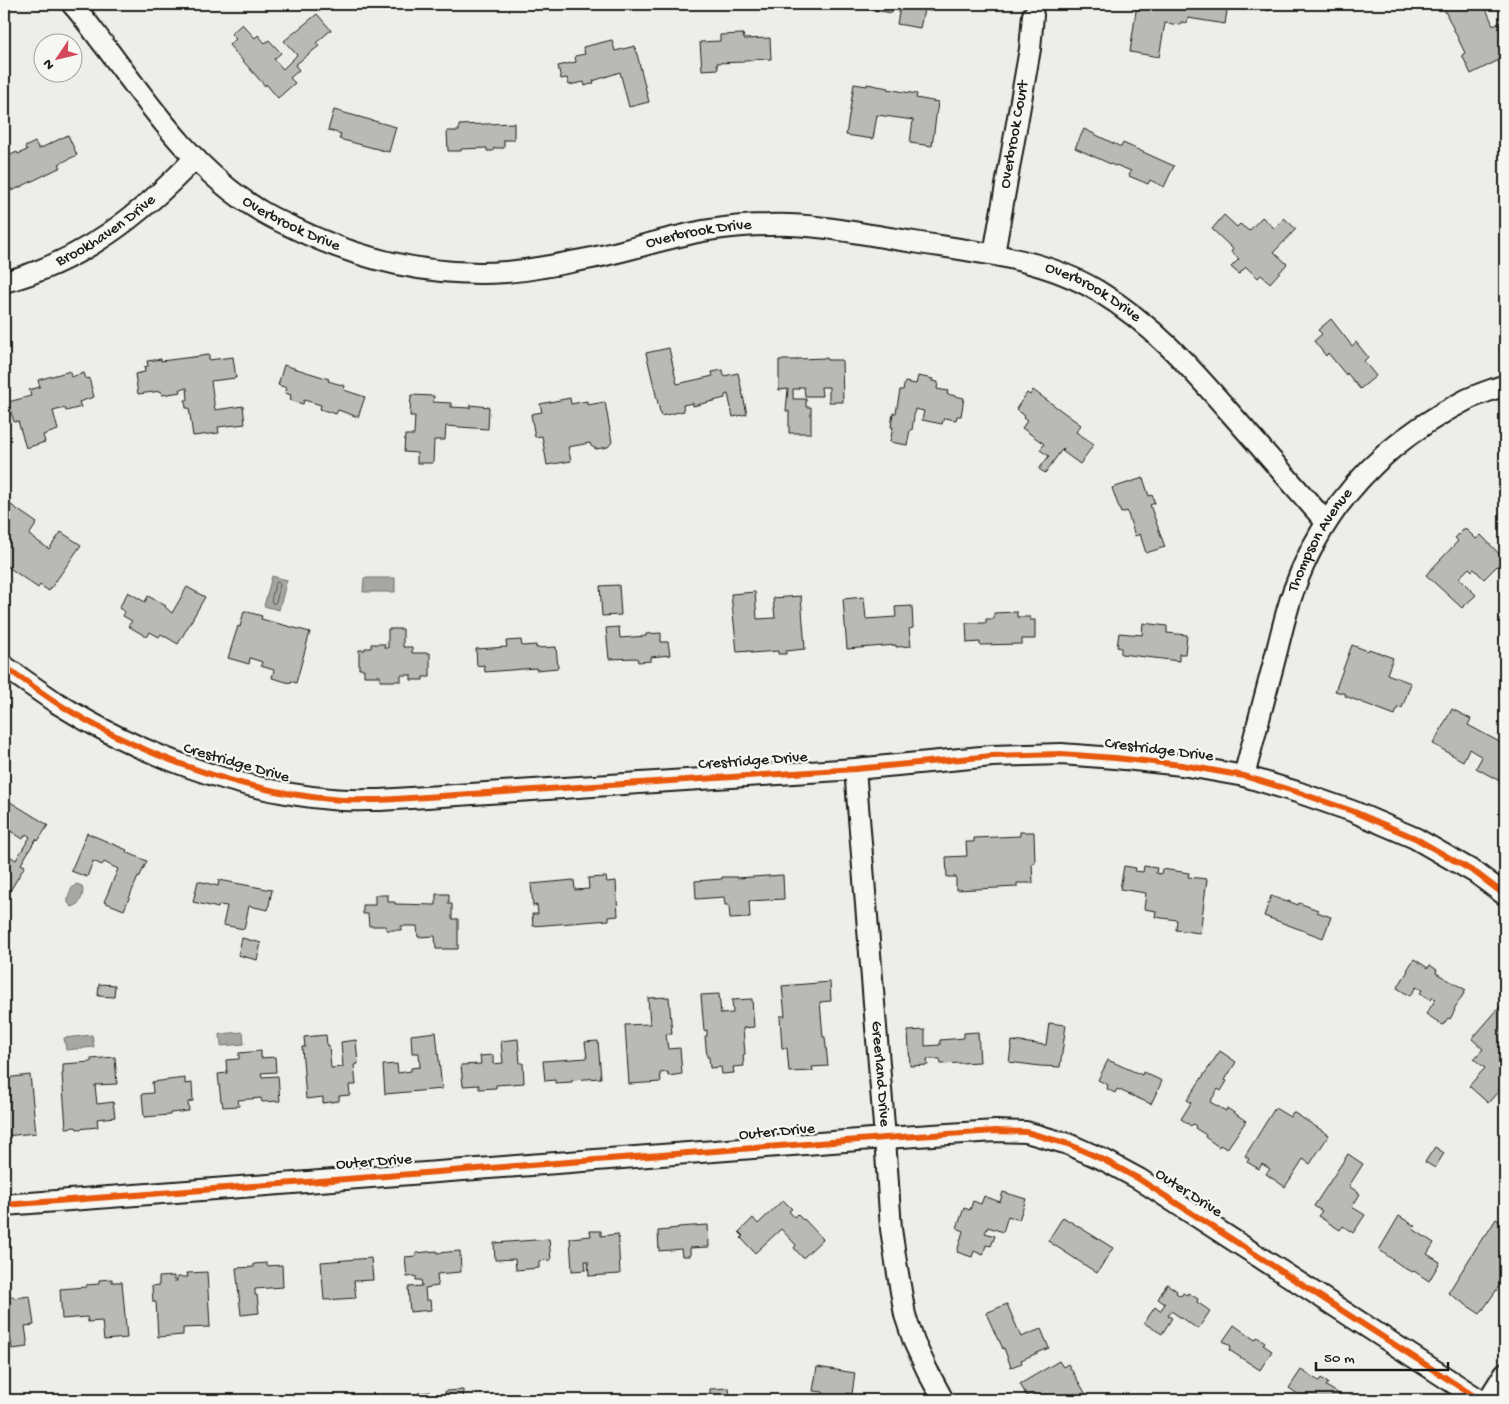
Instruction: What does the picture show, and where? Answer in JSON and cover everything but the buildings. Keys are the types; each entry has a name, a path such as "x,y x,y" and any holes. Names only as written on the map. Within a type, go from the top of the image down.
{"street":[{"name":"Overbrook Drive","path":"72,4 169,129 216,179 242,200 264,213 305,234 364,256 406,267 425,269 459,272 518,271 589,259 709,230 770,224 836,230 994,254 1048,268 1071,277 1096,290 1133,314 1155,332 1193,371 1326,522"},
{"name":"Overbrook Court","path":"994,254 1030,49 1033,15"},
{"name":"Brookhaven Drive","path":"4,282 47,267 106,236 134,216 195,158"},
{"name":"Thompson Avenue","path":"1244,776 1293,592 1308,555 1326,522 1353,486 1389,450 1425,423 1442,413 1468,399 1505,385"},
{"name":"Crestridge Drive","path":"4,666 58,703 103,729 170,760 205,773 257,788 324,799 380,800 855,770 992,756 1061,754 1144,761 1244,776 1352,811 1415,838 1476,873 1505,895"},
{"name":"Greerland Drive","path":"855,770 891,1229 905,1315 914,1342 943,1400"},
{"name":"Outer Drive","path":"4,1206 885,1138 996,1131 1026,1132 1068,1144 1104,1160 1139,1180 1480,1400"},
{"path":"1488,1400 1505,1373"}],"water":[{"path":"272,576 287,580 279,610 264,606"},
{"path":"364,578 395,578 395,592 363,592"},
{"path":"77,884 82,886 82,895 79,902 72,907 68,903 68,898 71,889"},
{"path":"243,1032 244,1044 221,1046 220,1034"},
{"path":"92,1035 94,1047 66,1050 64,1038"}],"cycle path":[{"path":"4,666 57,703 120,738 188,767 260,788 295,795 337,800 380,800 855,769 992,756 1061,754 1115,758 1182,765 1244,776 1352,811 1415,838 1476,873 1505,895"},
{"path":"4,1205 885,1138 996,1131 1026,1132 1068,1144 1104,1160 1139,1179 1480,1400"}]}
